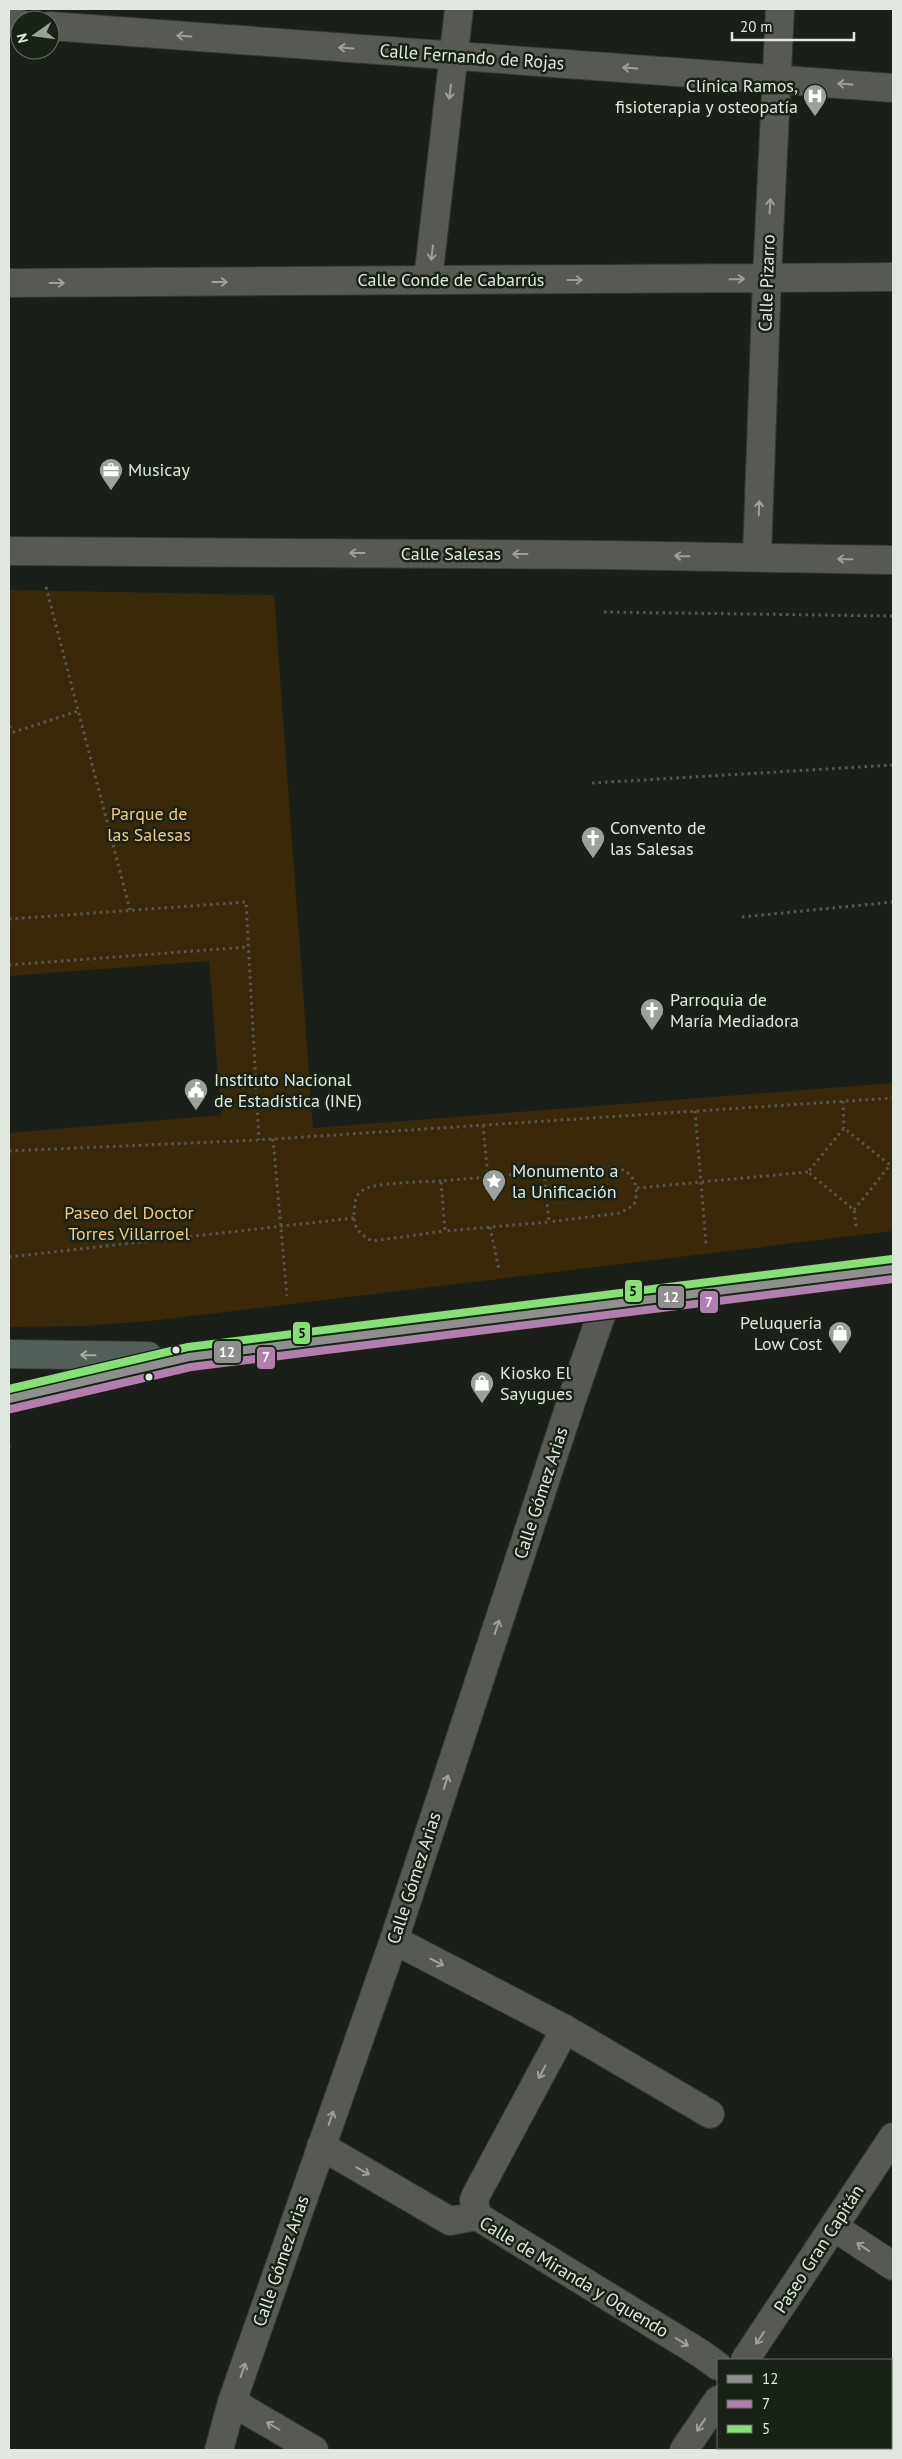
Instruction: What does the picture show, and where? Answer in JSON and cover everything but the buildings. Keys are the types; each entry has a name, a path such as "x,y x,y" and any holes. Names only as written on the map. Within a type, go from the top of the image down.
{"highway":[{"path":"9,1399 189,1357 893,1269"},
{"path":"9,1354 189,1357"}],"street":[{"path":"428,280 459,9"},
{"name":"Calle Pizarro","path":"757,557 766,278 780,9"},
{"name":"Calle Fernando de Rojas","path":"60,27 893,88"},
{"name":"Calle Conde de Cabarrús","path":"9,283 893,277"},
{"name":"Calle Salesas","path":"9,551 757,557 893,560"},
{"name":"Calle Gómez Arias","path":"219,2450 232,2402 394,1940 573,1396 606,1304"},
{"path":"394,1940 565,2029 710,2114"},
{"path":"477,2216 474,2200 476,2195 565,2029"},
{"name":"Paseo Gran Capitán","path":"746,2359 893,2137"},
{"name":"Calle de Miranda y Oquendo","path":"321,2146 450,2221 477,2216 717,2365"},
{"path":"834,2227 893,2266"},
{"path":"684,2450 717,2401"},
{"path":"232,2402 314,2450"}],"path":[{"path":"45,584 130,910"},
{"path":"604,612 893,616"},
{"path":"9,726 14,732 78,711"},
{"path":"592,783 893,765"},
{"path":"9,919 246,902 259,1140"},
{"path":"742,917 893,902"},
{"path":"9,965 248,947"},
{"path":"9,1151 259,1140 893,1098"},
{"path":"808,1172 844,1128 842,1101"},
{"path":"695,1111 706,1244"},
{"path":"483,1125 488,1177"},
{"path":"844,1128 892,1165 854,1210"},
{"path":"273,1139 286,1296"},
{"path":"615,1167 624,1169 633,1176 636,1188 634,1205 620,1213 549,1222 446,1231 372,1241 358,1232 354,1218 356,1198 362,1190 375,1186 544,1172 615,1167"},
{"path":"544,1172 549,1222"},
{"path":"636,1188 808,1172 854,1210 856,1226"},
{"path":"441,1181 446,1231"},
{"path":"9,1256 354,1218"},
{"path":"490,1227 499,1270"}],"green space":[{"path":"9,590 274,595 313,1128 893,1083 893,1231 150,1321 84,1326 9,1327 9,1133 221,1115 209,961 9,976"}],"transit line":[{"name":"5","path":"9,1389 188,1347 892,1259"},
{"name":"12","path":"9,1399 189,1357 893,1269"},
{"name":"7","path":"11,1409 191,1367 893,1279"}],"place":[{"name":"Clínica Ramos, fisioterapia y osteopatía","path":"815,117"},
{"name":"Musicay","path":"111,491"},
{"name":"Convento de las Salesas","path":"593,859"},
{"name":"Parroquia de María Mediadora","path":"652,1031"},
{"name":"Instituto Nacional de Estadística (INE)","path":"196,1111"},
{"name":"Monumento a la Unificación","path":"494,1202"},
{"name":"Peluquería Low Cost","path":"840,1354"},
{"name":"Kiosko El Sayugues","path":"482,1404"}],"park label":[{"name":"Parque de las Salesas","path":"149,824"},
{"name":"Paseo del Doctor Torres Villarroel","path":"129,1223"}]}
